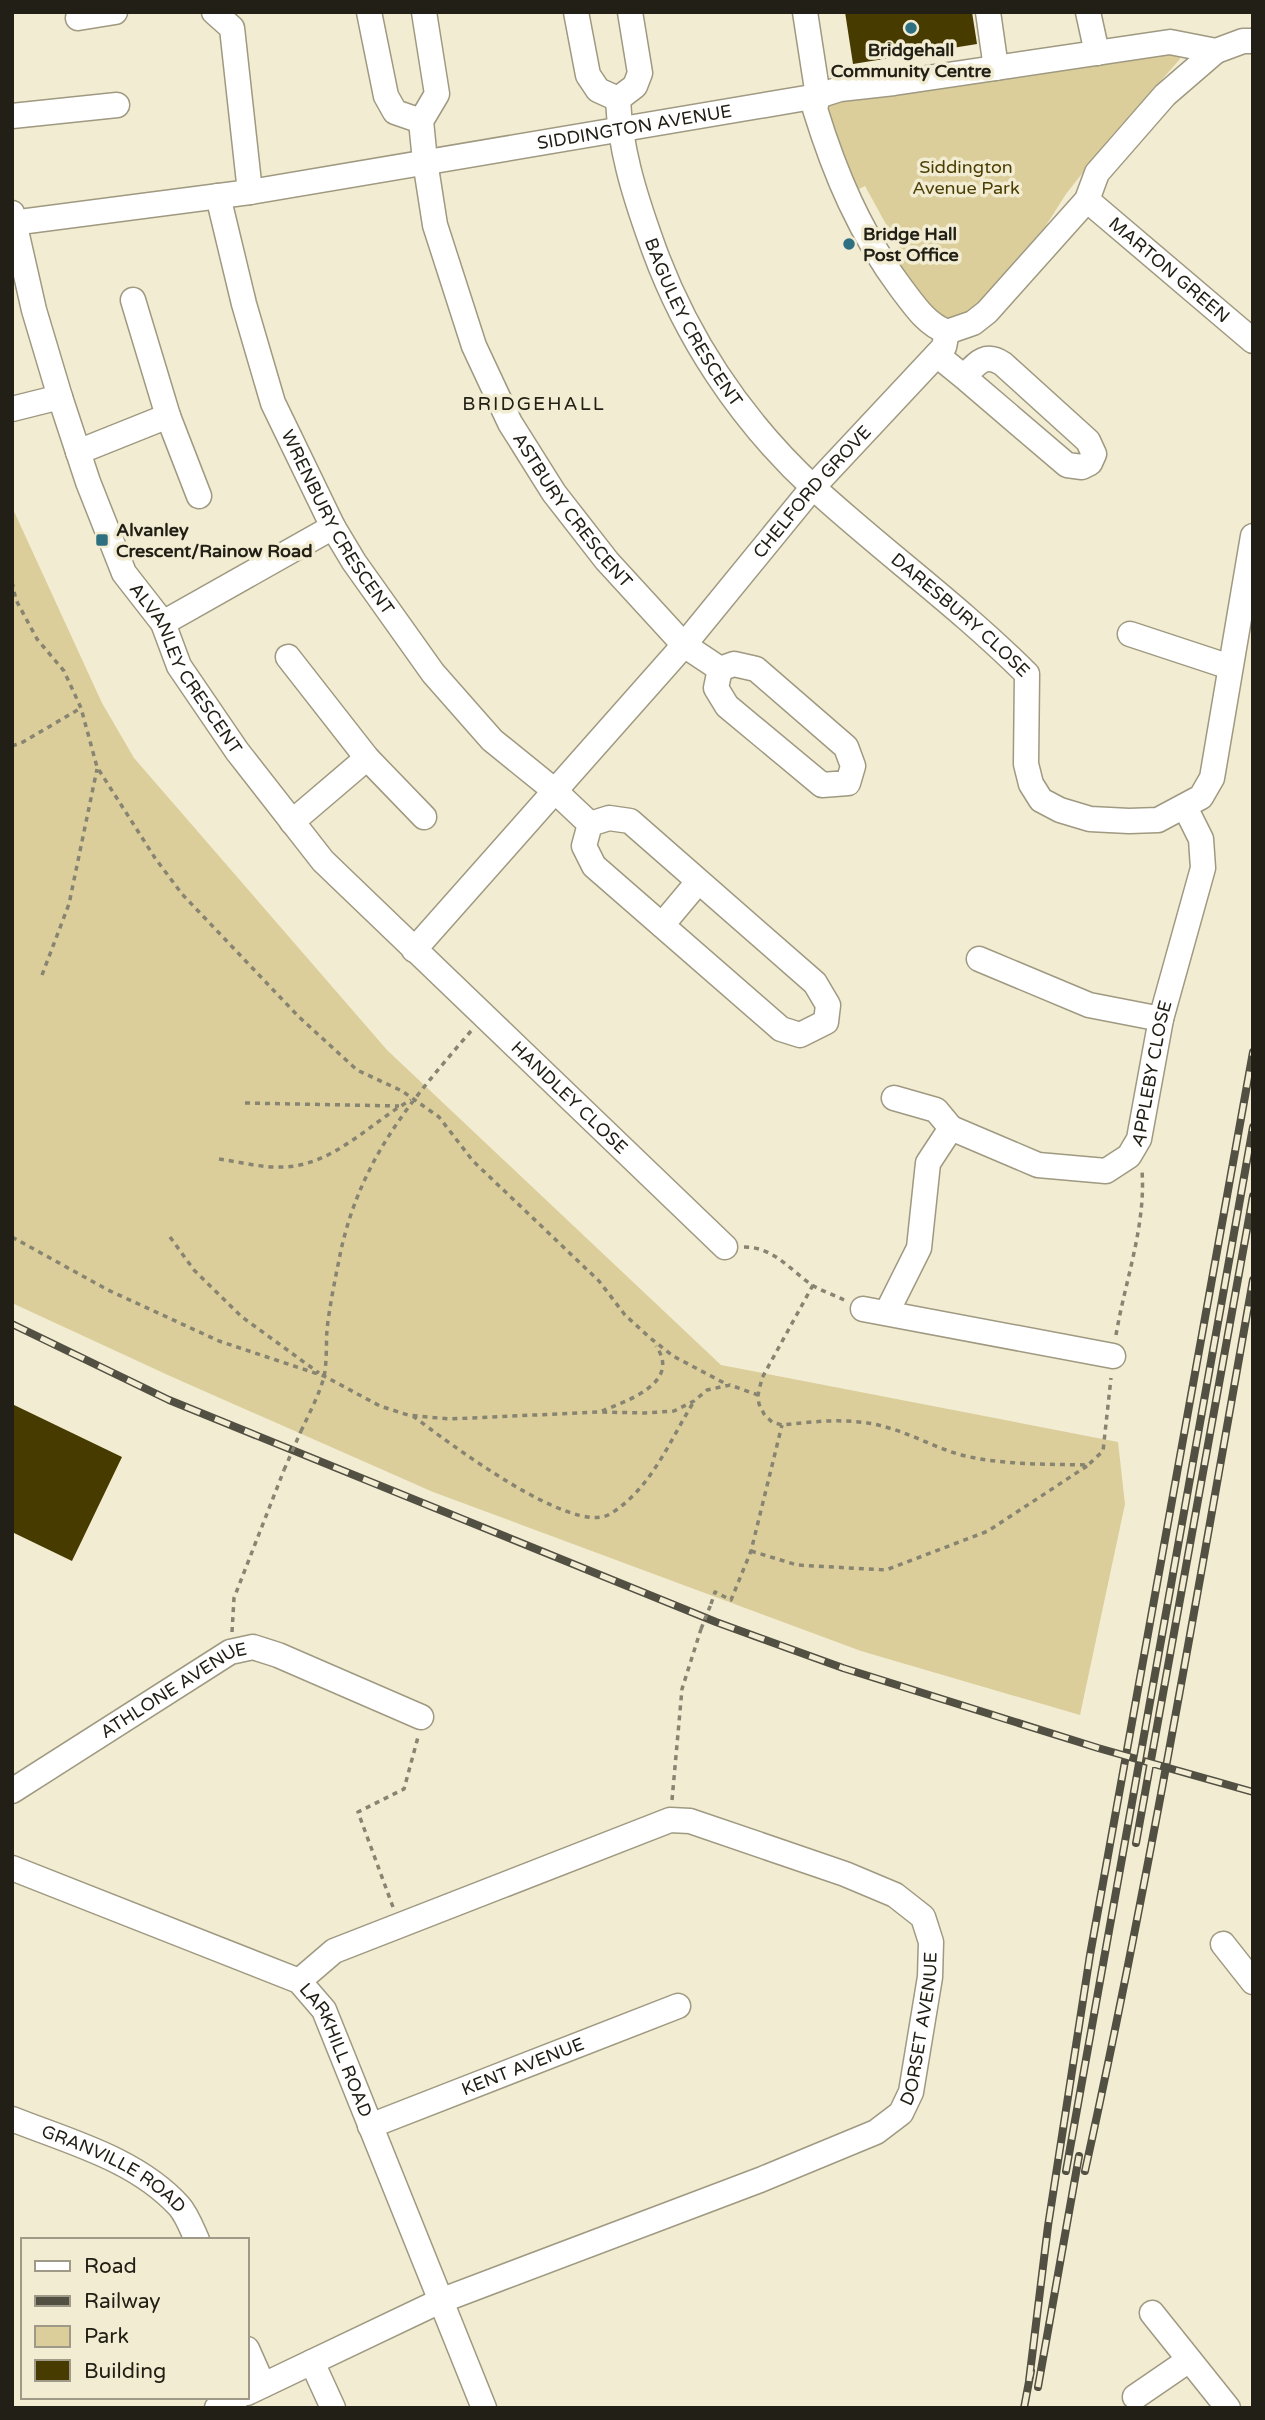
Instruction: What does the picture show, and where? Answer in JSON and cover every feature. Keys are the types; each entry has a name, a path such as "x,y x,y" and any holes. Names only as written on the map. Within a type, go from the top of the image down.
{"street":[{"path":"78,18 115,12"},
{"path":"214,12 232,28 250,191"},
{"path":"369,12 386,96 395,112 421,121 437,94 424,12"},
{"path":"576,12 588,75 598,90 618,99 635,86 639,73 630,12"},
{"path":"805,12 818,96 815,108 842,188 864,233 913,304 933,325 947,332 973,323 987,312 1087,200 1097,173 1165,94 1216,51"},
{"path":"988,12 996,68"},
{"path":"1088,12 1097,53"},
{"name":"SIDDINGTON AVENUE","path":"13,220 250,191 818,96 840,89 1170,42 1216,51 1243,41 1253,41"},
{"name":"BAGULEY CRESCENT","path":"618,99 619,130 634,194 660,266 686,325 720,380 759,429 813,487"},
{"path":"12,116 117,105"},
{"name":"ASTBURY CRESCENT","path":"421,121 435,225 474,346 510,424 554,492 607,561 684,645 720,669"},
{"name":"WRENBURY CRESCENT","path":"218,196 244,304 273,403 333,527 354,562 433,673 492,740 555,791 590,824"},
{"name":"MARTON GREEN","path":"1087,200 1253,341"},
{"name":"ALVANLEY CRESCENT","path":"13,220 34,310 60,397 124,573 163,623 179,666 237,751 323,861 414,950"},
{"path":"133,300 168,416 199,496"},
{"name":"CHELFORD GROVE","path":"414,950 684,645 813,487 944,347 947,332"},
{"path":"937,355 1067,465 1082,467 1090,463 1094,454 1087,441 1003,364 990,358 984,359 964,377"},
{"path":"12,409 60,397"},
{"path":"78,452 168,416"},
{"name":"DARESBURY CLOSE","path":"813,487 1027,674 1026,764 1031,784 1041,800 1060,810 1090,819 1158,820 1201,797 1212,778 1253,536"},
{"path":"163,623 333,527"},
{"path":"1130,634 1230,667"},
{"path":"288,657 367,758 424,817"},
{"path":"734,664 756,669 825,728 848,750 853,766 848,783 822,785 727,706 716,688 720,669 734,664"},
{"path":"292,822 367,758"},
{"name":"APPLEBY CLOSE","path":"894,1098 936,1110 951,1128 1038,1165 1106,1171 1129,1156 1139,1139 1161,1019 1203,868 1201,839 1185,807"},
{"path":"609,818 630,821 698,882 815,983 828,1005 826,1022 800,1035 781,1029 594,866 584,846 590,824 609,818"},
{"path":"662,925 698,882"},
{"name":"HANDLEY CLOSE","path":"414,950 725,1247"},
{"path":"979,959 1089,1005 1161,1019"},
{"path":"951,1128 928,1163 919,1248 875,1311 1113,1356"},
{"name":"ATHLONE AVENUE","path":"12,1791 230,1652 253,1647 421,1717"},
{"path":"299,1981 334,1951 670,1820"},
{"name":"DORSET AVENUE","path":"255,2389 440,2301 760,2180 876,2132 901,2113 911,2092 930,1977 931,1942 922,1917 895,1895 845,1874 690,1821 670,1820"},
{"name":"LARKHILL ROAD","path":"12,1868 299,1981 324,2010 485,2408"},
{"path":"1223,1944 1253,1982"},
{"name":"KENT AVENUE","path":"370,2126 678,2006"},
{"name":"GRANVILLE ROAD","path":"12,2119 112,2158 147,2177 181,2208 196,2238"},
{"path":"1152,2313 1228,2408"},
{"path":"248,2354 255,2389"},
{"path":"1135,2397 1189,2360"},
{"path":"312,2362 333,2408"},
{"path":"217,2408 234,2399"}],"path":[{"path":"12,582 16,600 37,639 64,671 81,708 97,767 155,858 182,894 228,945 298,1016 357,1070 402,1091 439,1117 472,1161 599,1280 625,1315 653,1341 673,1356 728,1385 758,1395"},
{"path":"12,746 81,708"},
{"path":"41,975 69,904 97,767"},
{"path":"230,1652 234,1598 324,1376 328,1327 350,1216 362,1184 387,1135 413,1099 484,1017"},
{"path":"219,1159 286,1167 305,1163 333,1152 413,1099"},
{"path":"244,1103 399,1106"},
{"path":"751,1551 797,1565 886,1570 988,1531 1088,1465 1102,1451 1113,1356 1144,1193 1142,1160 1135,1147"},
{"path":"12,1237 108,1290 219,1342 324,1376"},
{"path":"170,1237 194,1270 242,1317 324,1376 380,1406 412,1416 449,1419 674,1411 694,1402"},
{"path":"725,1247 757,1247 789,1264 813,1285 875,1311"},
{"path":"813,1285 762,1378 759,1404 772,1422 782,1425 854,1421 888,1427 968,1457 1029,1465 1088,1465"},
{"path":"599,1412 638,1396 654,1384 660,1374 662,1360 653,1341"},
{"path":"412,1416 476,1464 549,1504 588,1519 608,1516 634,1494 660,1463 674,1433 694,1402 707,1390 728,1385"},
{"path":"670,1820 682,1689 686,1672 715,1592 731,1600 751,1551 782,1425"},
{"path":"400,1926 358,1812 404,1789 421,1717"}],"green space":[{"name":"Siddington Avenue Park","path":"1172,54 1180,59 1110,138 1066,194 1045,227 971,312 956,321 941,319 893,265 904,257 865,186 853,192 825,102"},
{"path":"12,507 102,703 134,758 387,1050 721,1365 1118,1442 1125,1504 1080,1715 861,1651 433,1492 12,1303"}],"building":[{"name":"Bridgehall Community Centre","path":"845,12 972,12 977,44 853,64"},
{"path":"12,1404 122,1457 72,1561 12,1532"}],"railway":[{"path":"1029,2381 1048,2226 1090,1955 1253,1052"},
{"path":"1066,2171 1253,1127"},
{"path":"1136,1843 1253,1196"},
{"path":"1085,2171 1153,1838 1253,1280"},
{"path":"12,1324 169,1400 716,1622 843,1668 1098,1748 1253,1792"},
{"path":"1038,2387 1079,2156"},
{"path":"1024,2408 1031,2371"}],"place":[{"name":"Bridgehall Community Centre","path":"911,28"},
{"name":"Bridge Hall Post Office","path":"849,244"},
{"name":"Alvanley Crescent/Rainow Road","path":"102,540"}],"district":[{"name":"BRIDGEHALL","path":"534,403"}]}
